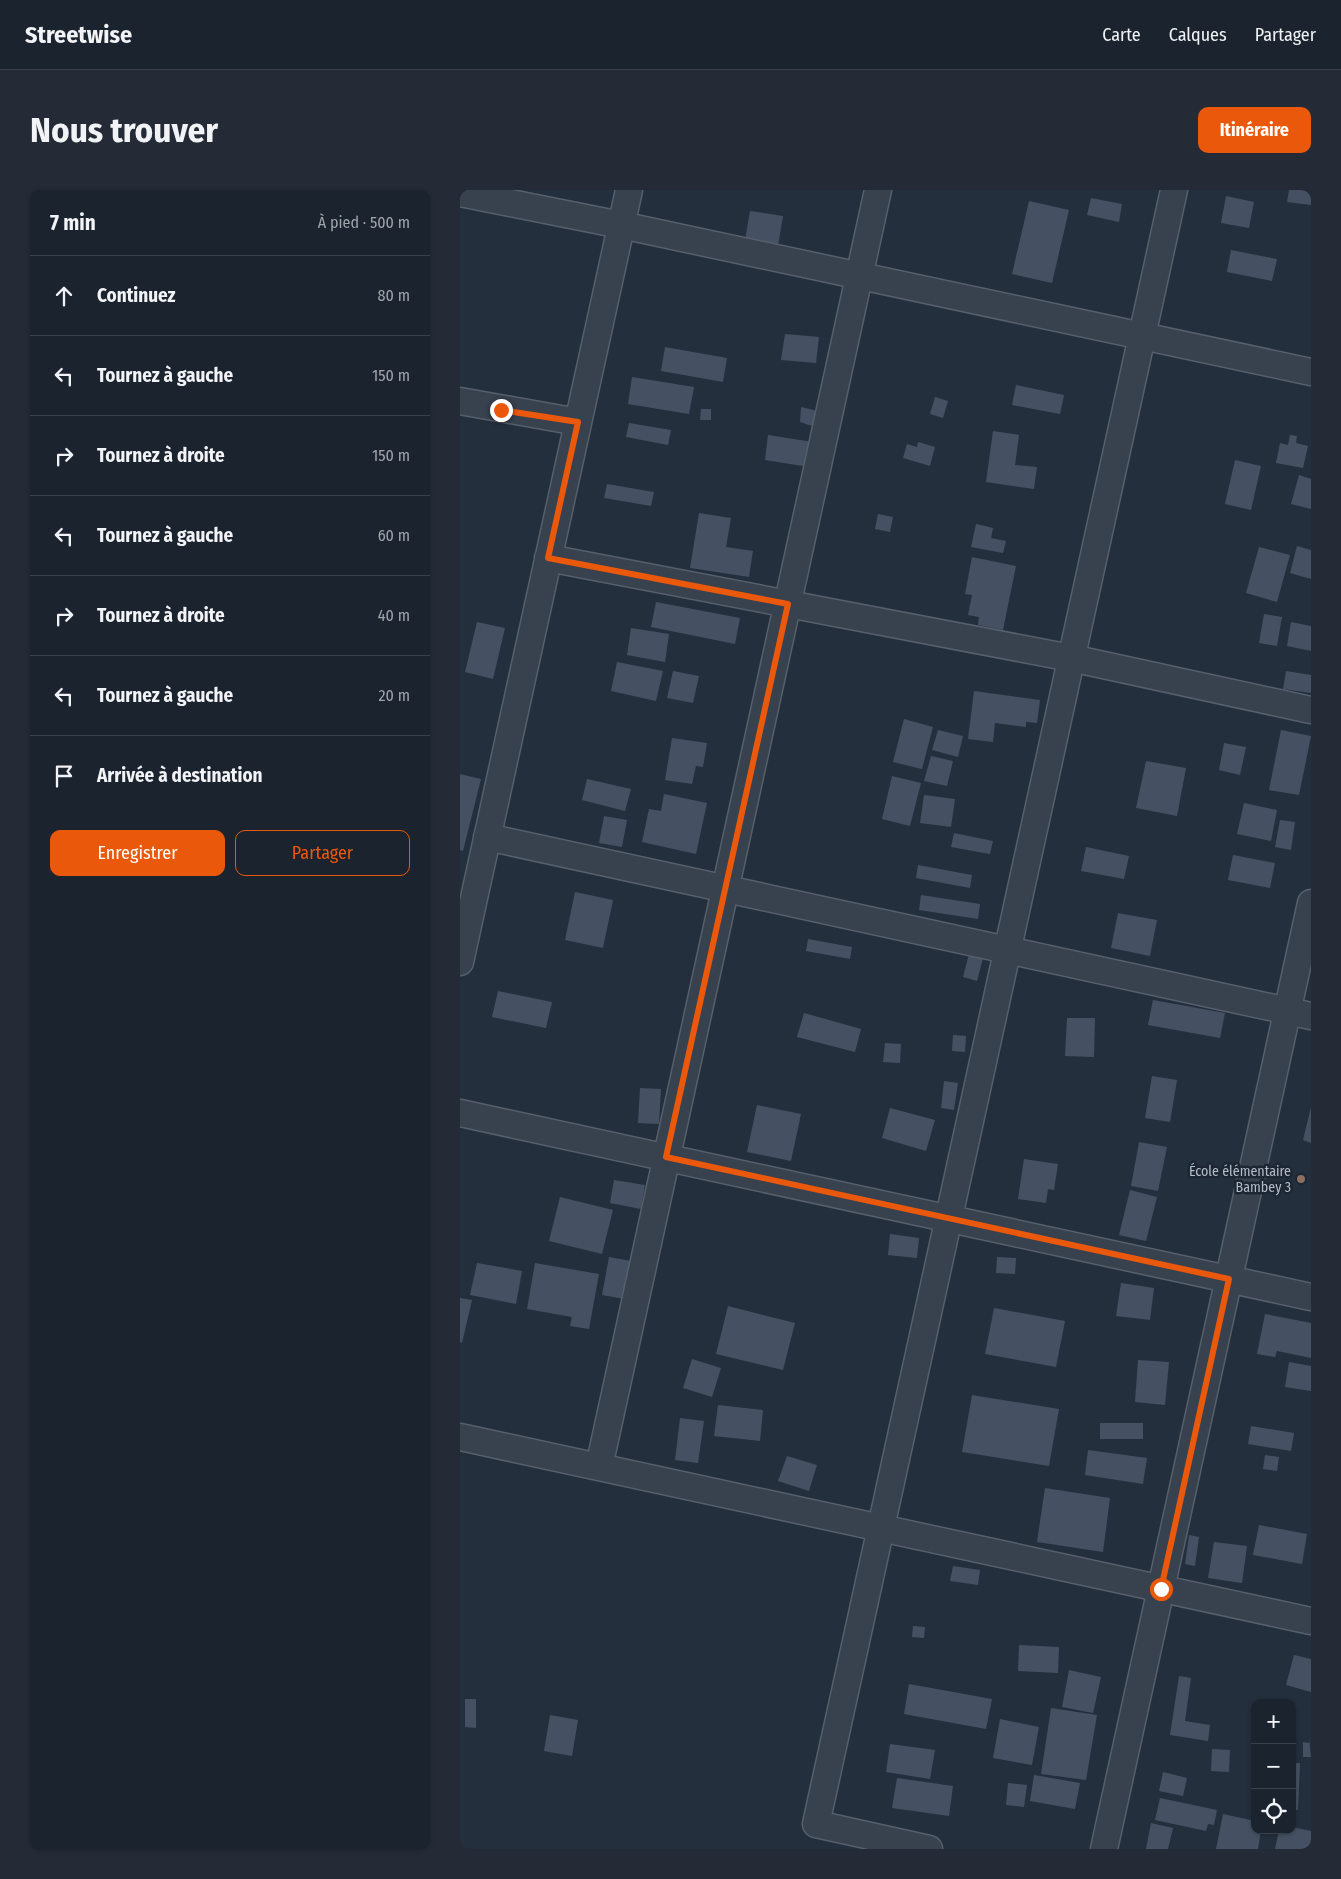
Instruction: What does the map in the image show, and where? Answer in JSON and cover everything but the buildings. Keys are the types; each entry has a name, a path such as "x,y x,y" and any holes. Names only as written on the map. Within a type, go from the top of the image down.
{"street":[{"path":"460,962 629,190"},
{"path":"598,1467 878,190"},
{"path":"929,1849 816,1824 1174,190"},
{"path":"460,193 621,225 1311,372"},
{"path":"460,401 578,422"},
{"path":"548,558 1071,658 1311,710"},
{"path":"487,838 1299,1013"},
{"path":"1104,1849 1229,1279 1299,1013 1311,903"},
{"path":"460,1113 1311,1297"},
{"path":"460,1437 1311,1621"}],"place":[{"name":"École élémentaire Bambey 3","path":"1301,1179"}],"route":[{"path":"501,410 578,422 548,558 788,604 666,1157 1229,1279 1161,1589"}]}
